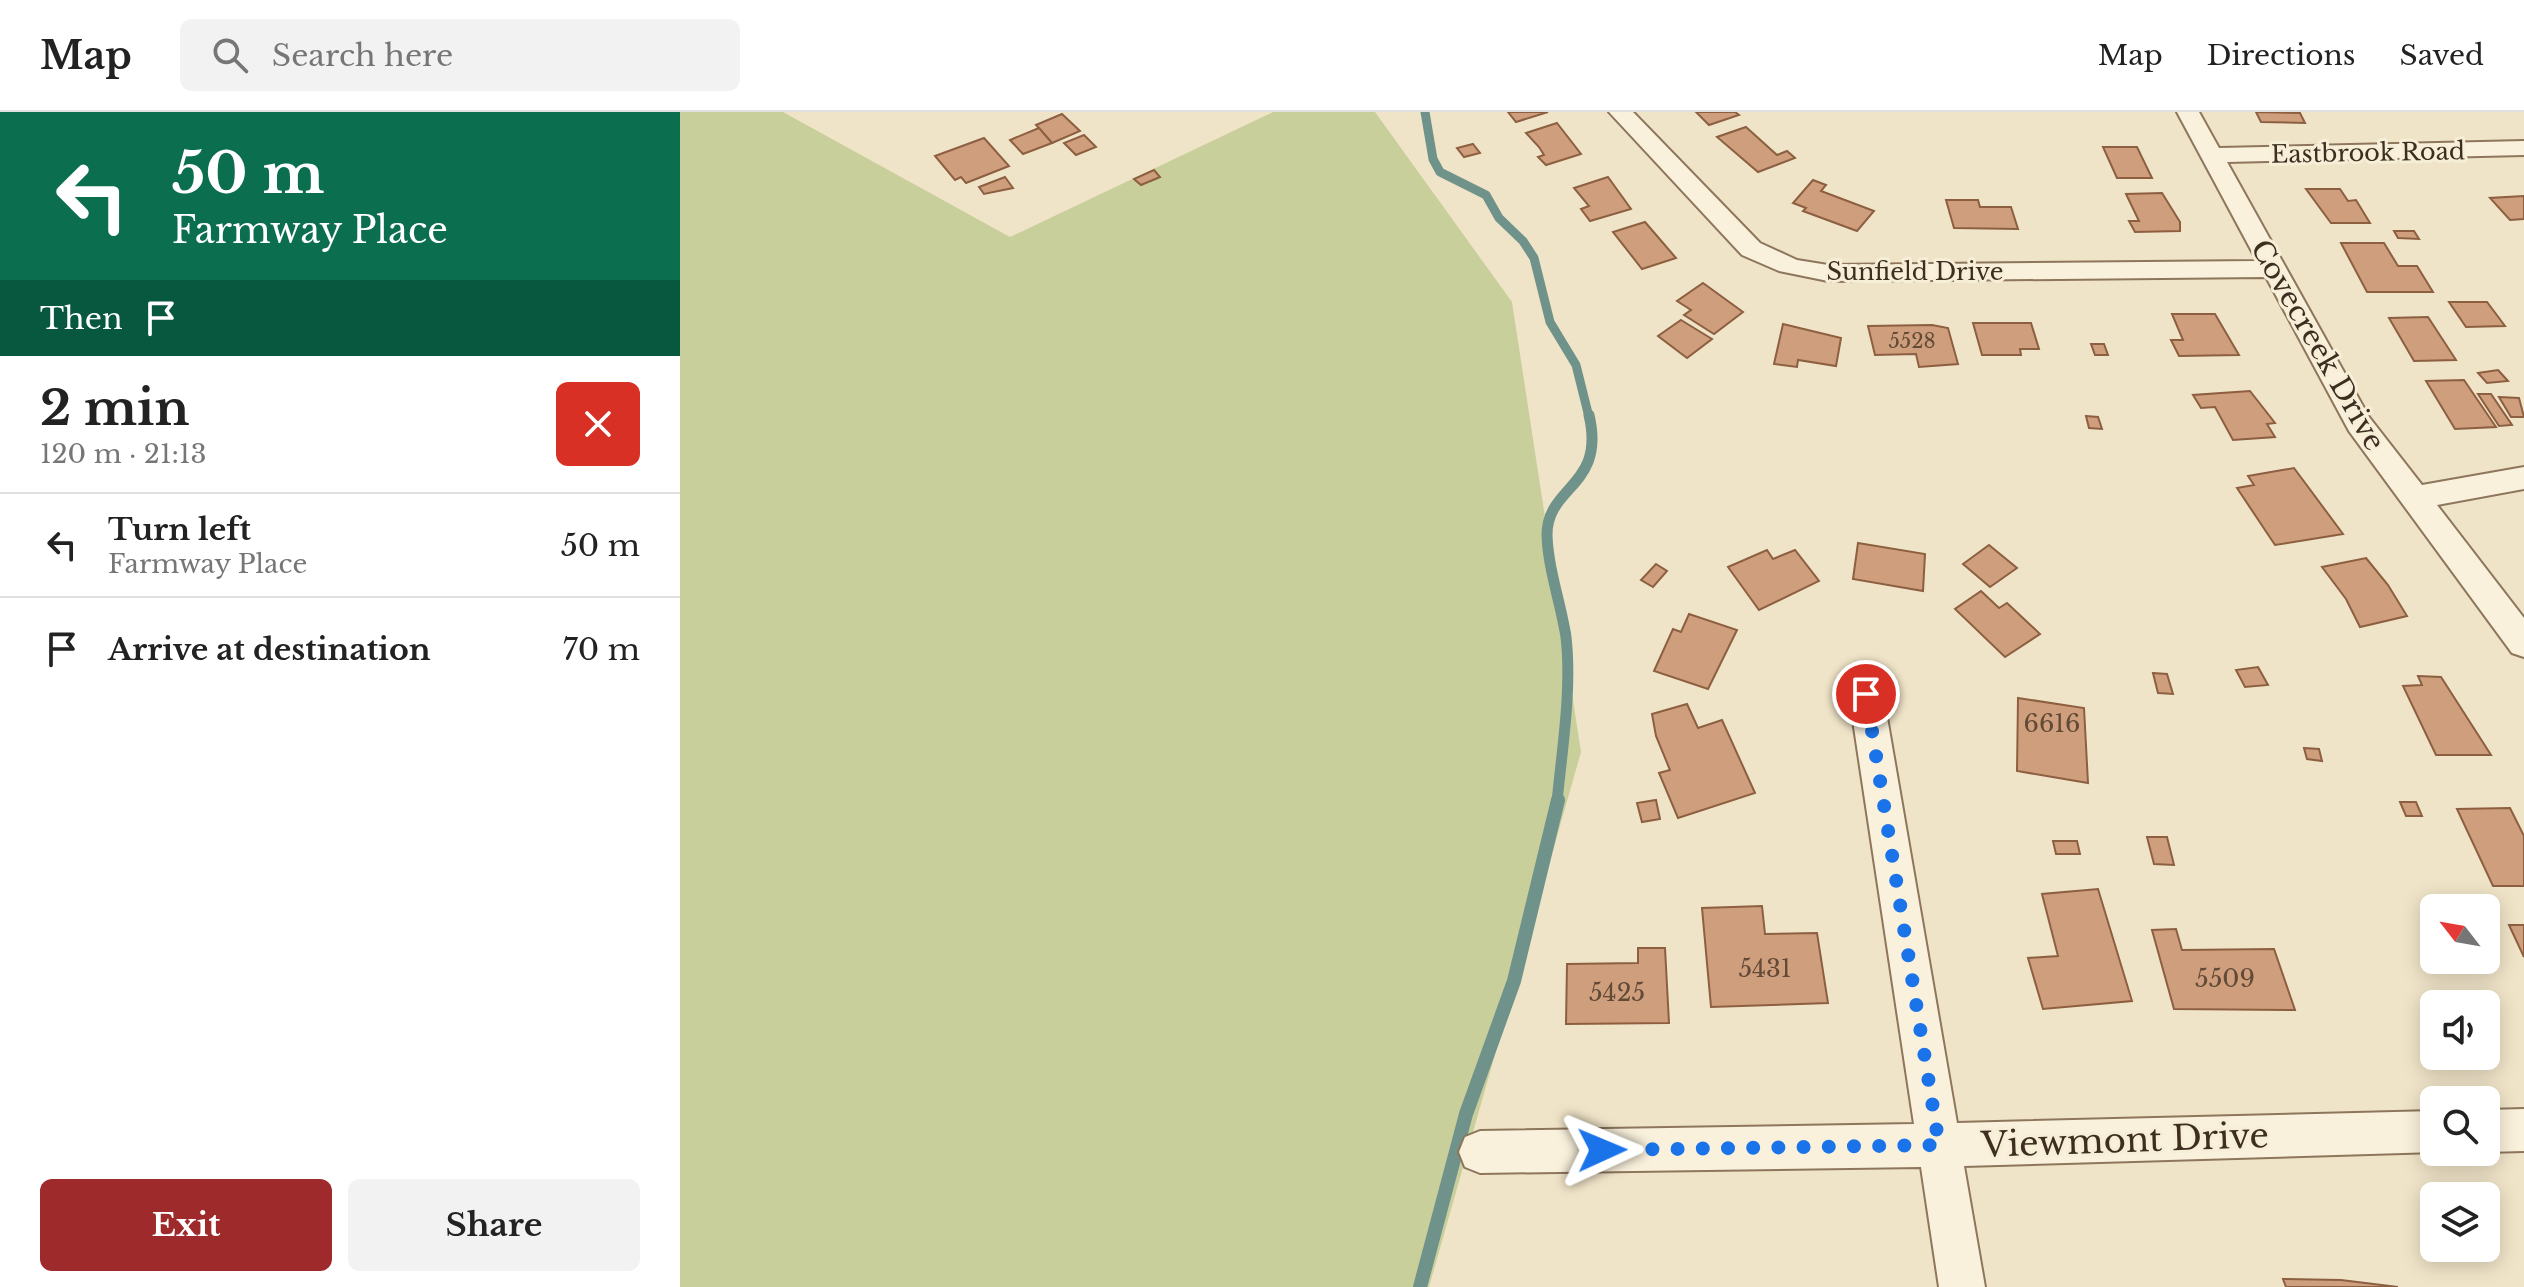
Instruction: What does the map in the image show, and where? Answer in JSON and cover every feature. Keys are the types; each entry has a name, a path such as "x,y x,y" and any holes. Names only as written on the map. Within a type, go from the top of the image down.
{"street":[{"name":"Sunfield Drive","path":"1620,112 1742,241 1773,261 1799,270 1844,273 2274,269"},
{"name":"Covecreek Drive","path":"2188,112 2359,424 2524,643"},
{"name":"Eastbrook Road","path":"2212,155 2524,148"},
{"path":"2415,498 2524,478"},
{"path":"1866,694 1962,1287"},
{"path":"2500,1131 2524,1130"},
{"name":"Viewmont Drive","path":"1480,1152 1939,1145 2420,1132"}],"green space":[{"path":"680,112 783,112 1010,237 1273,112 1375,112 1512,302 1581,752 1429,1287 680,1287"}],"building":[{"path":"1508,112 1548,112 1516,122"},
{"path":"1696,112 1735,112 1739,115 1709,125"},
{"path":"2256,112 2300,113 2305,123 2261,122"},
{"path":"1062,114 1080,131 1052,143 1036,125"},
{"path":"1557,123 1581,154 1546,165 1538,157 1544,155 1539,147 1526,133"},
{"path":"1746,127 1777,155 1787,151 1795,158 1758,172 1717,137"},
{"path":"1039,128 1052,143 1023,154 1010,140"},
{"path":"1084,135 1096,147 1076,155 1064,143"},
{"path":"984,138 1009,166 966,183 961,177 955,180 935,156"},
{"path":"1473,144 1480,153 1464,157 1457,148"},
{"path":"2103,147 2137,147 2152,178 2117,178"},
{"path":"1154,170 1160,177 1141,185 1134,179"},
{"path":"1005,177 1013,188 984,194 979,187"},
{"path":"1608,177 1631,209 1590,221 1581,209 1589,206 1574,188"},
{"path":"1813,180 1826,185 1821,191 1874,211 1857,231 1803,211 1806,208 1793,203"},
{"path":"2306,189 2340,189 2348,201 2356,200 2370,223 2331,223"},
{"path":"2162,193 2180,222 2180,231 2135,232 2129,221 2139,221 2126,194"},
{"path":"2524,196 2524,219 2510,220 2490,198"},
{"path":"1946,200 1978,200 1980,207 2011,207 2018,229 1954,228"},
{"path":"1645,222 1676,258 1642,269 1613,232"},
{"path":"2394,231 2414,231 2419,239 2398,238"},
{"path":"2341,243 2384,243 2398,266 2417,266 2433,292 2367,292"},
{"path":"1703,283 1743,312 1714,334 1684,315 1691,310 1677,301"},
{"path":"2449,302 2487,302 2505,326 2466,327"},
{"path":"2172,314 2215,314 2239,355 2179,356 2171,340 2183,340"},
{"path":"2428,317 2456,360 2414,361 2389,318"},
{"path":"1681,320 1712,339 1687,358 1658,336"},
{"path":"1973,323 2031,323 2039,349 2020,349 2021,355 1982,355"},
{"path":"1783,324 1841,338 1836,366 1798,360 1797,367 1774,364"},
{"path":"1932,325 1948,328 1958,364 1919,367 1916,354 1875,355 1868,326"},
{"path":"2091,344 2104,344 2108,355 2095,355"},
{"path":"2498,370 2508,381 2487,383 2478,373"},
{"path":"2464,380 2496,427 2455,429 2426,381"},
{"path":"2250,391 2275,423 2267,424 2275,437 2233,440 2215,407 2201,408 2193,395"},
{"path":"2478,394 2491,394 2512,425 2499,426"},
{"path":"2499,397 2519,398 2524,417 2511,417"},
{"path":"2086,416 2098,417 2102,429 2089,428"},
{"path":"2294,468 2343,534 2275,545 2237,488 2254,485 2248,476"},
{"path":"1858,543 1925,554 1923,591 1853,579"},
{"path":"1989,545 2017,568 1990,587 1963,564"},
{"path":"1767,550 1773,559 1795,550 1819,581 1759,610 1728,567"},
{"path":"2366,558 2407,616 2360,627 2346,599 2322,567"},
{"path":"1656,564 1667,571 1653,587 1641,580"},
{"path":"1981,591 1999,608 2007,603 2040,634 2005,657 1955,609"},
{"path":"1689,614 1737,630 1708,689 1654,671 1673,629 1681,632"},
{"path":"2258,667 2268,685 2245,687 2236,670"},
{"path":"2153,673 2167,674 2173,694 2158,693"},
{"path":"2418,676 2441,677 2491,755 2436,755 2403,686 2422,685"},
{"path":"2018,698 2084,708 2088,783 2017,771"},
{"path":"1687,704 1698,728 1722,720 1755,793 1678,818 1659,773 1670,770 1656,736 1652,714"},
{"path":"2304,748 2319,749 2322,761 2307,759"},
{"path":"1656,800 1660,819 1642,822 1637,803"},
{"path":"2400,802 2416,802 2422,816 2406,816"},
{"path":"2510,808 2524,836 2524,886 2493,886 2457,809"},
{"path":"2147,837 2167,837 2174,865 2154,864"},
{"path":"2053,841 2077,841 2080,854 2056,854"},
{"path":"2098,889 2132,1001 2043,1009 2028,958 2058,956 2042,894"},
{"path":"1762,906 1765,934 1817,933 1828,1003 1711,1007 1702,908"},
{"path":"2509,925 2524,925 2524,957"},
{"path":"2176,929 2182,950 2274,949 2295,1010 2174,1009 2152,930"},
{"path":"1638,948 1665,948 1669,1023 1566,1024 1567,964 1638,963"},
{"path":"2283,1279 2341,1280 2398,1287 2286,1287"}],"waterway":[{"path":"1425,112 1433,159 1440,172 1486,195 1499,218 1523,241 1534,258 1550,322 1576,365 1589,417"},
{"path":"1557,802 1566,720 1568,657 1547,535 1556,505 1590,457 1592,439 1589,415"},
{"path":"1420,1287 1466,1114 1514,981 1558,800"}],"route":[{"path":"1602,1150 1939,1145 1866,694"}]}
